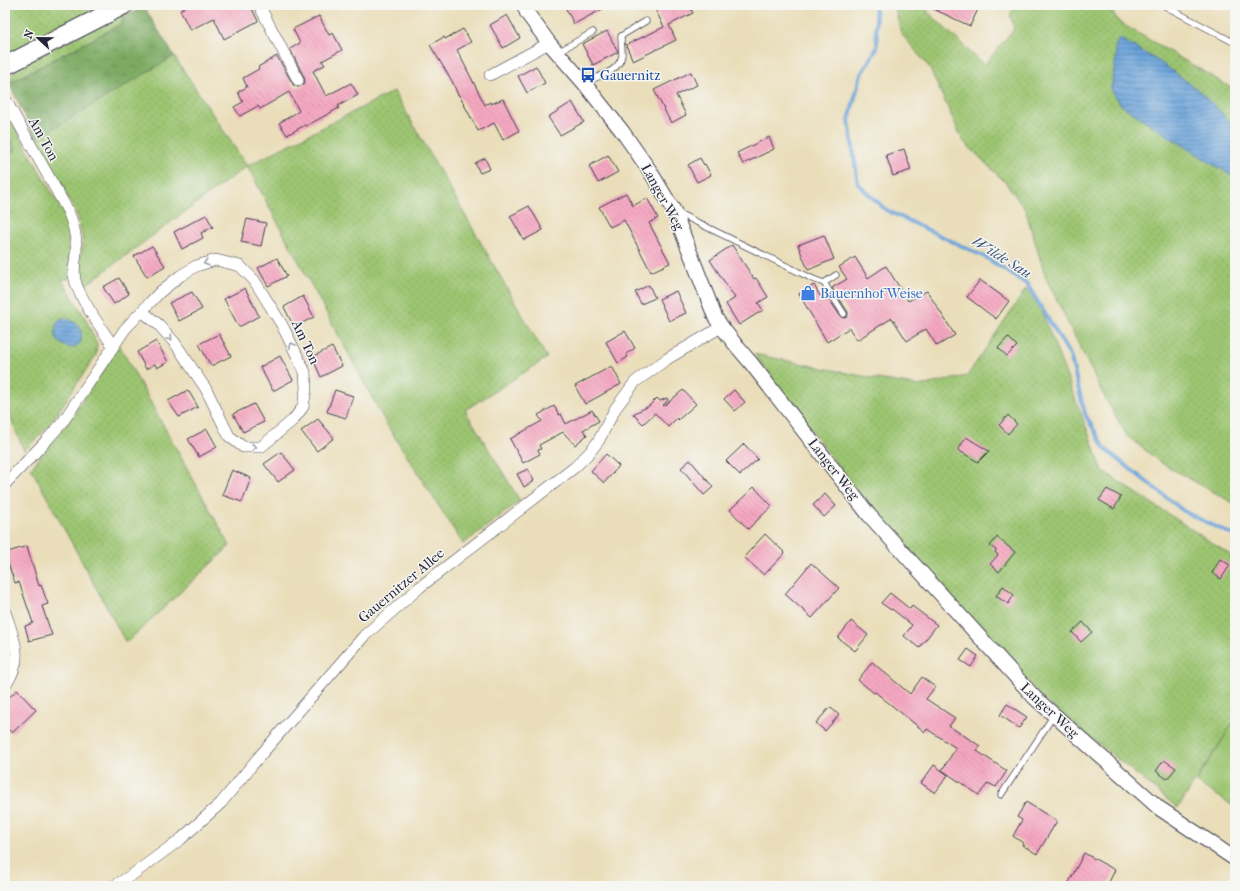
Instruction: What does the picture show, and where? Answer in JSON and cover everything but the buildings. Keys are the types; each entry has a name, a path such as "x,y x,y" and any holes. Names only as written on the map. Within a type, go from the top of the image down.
{"main road":[{"path":"5,66 124,5"}],"street":[{"path":"260,5 298,80"},
{"name":"Langer Weg","path":"524,5 527,12 554,48 584,82 646,165 674,211 715,317 721,327 869,514 1035,698 1159,808 1235,859"},
{"path":"490,75 554,48"},
{"name":"Am Ton","path":"5,99 75,227 76,239 74,267 78,291 113,346"},
{"name":"Am Ton","path":"5,484 62,423 125,329 142,310 160,292 180,276 196,266 216,260 240,266 254,280 282,325 305,372 306,389 303,407 293,420 261,447 243,448 229,436 206,389 175,343 159,325 142,310"},
{"name":"Gauernitzer Allee","path":"114,886 182,839 221,803 364,636 420,587 575,467 590,452 599,440 615,409 635,382 655,366 721,327"},
{"path":"5,612 14,639 17,654 12,676 5,685"}],"lane":[{"path":"1163,5 1235,43"},
{"path":"584,82 613,70 620,64 622,54 621,36 646,21"},
{"path":"554,48 593,32"},
{"path":"674,211 824,283 844,314"},
{"path":"824,283 836,276"},
{"path":"1001,795 1054,715"}],"green space":[{"path":"5,5 108,5 5,57"},
{"path":"894,5 930,5 927,11 984,65 1014,29 1010,14 1018,5 1108,5 1119,22 1235,90 1235,504 1163,464 1127,436 1103,394 1046,278 1025,209 1006,183 963,141 929,67 901,33"},
{"path":"144,7 174,56 36,139 9,83 114,28 122,23 124,12 133,13"},
{"path":"124,12 122,23 114,28 9,83 16,68"},
{"path":"174,56 247,166 83,287 79,267 83,241 78,217 36,139"},
{"path":"394,91 547,358 465,410 520,501 463,544 387,425 247,166"},
{"path":"5,110 64,214 68,224 72,241 69,279 62,280 84,316 97,343 96,355 48,427 24,451 5,403 5,156 16,150 5,132"},
{"path":"5,132 16,150 5,156"},
{"path":"1026,289 1040,307 1103,471 1235,558 1235,720 1178,808 1043,699 857,491 754,354 872,378 920,386 967,376"},
{"path":"119,345 230,546 126,643 31,468 72,417"},
{"path":"1235,720 1235,807 1196,782"}],"water":[{"path":"1119,38 1160,62 1196,88 1225,116 1235,129 1235,178 1121,105 1111,89 1116,58 1115,47"},
{"path":"66,318 77,324 81,329 81,342 74,348 63,345 57,340 55,332 58,321"}],"waterway":[{"name":"Wilde Sau","path":"875,5 877,44"},
{"name":"Wilde Sau","path":"877,48 861,74 849,120 858,184 886,210 985,257 1027,284 1070,355 1085,414 1105,449 1185,512 1235,536"}],"place":[{"name":"Gauernitz","path":"588,75"},
{"name":"Bauernhof Weise","path":"808,293"}]}
